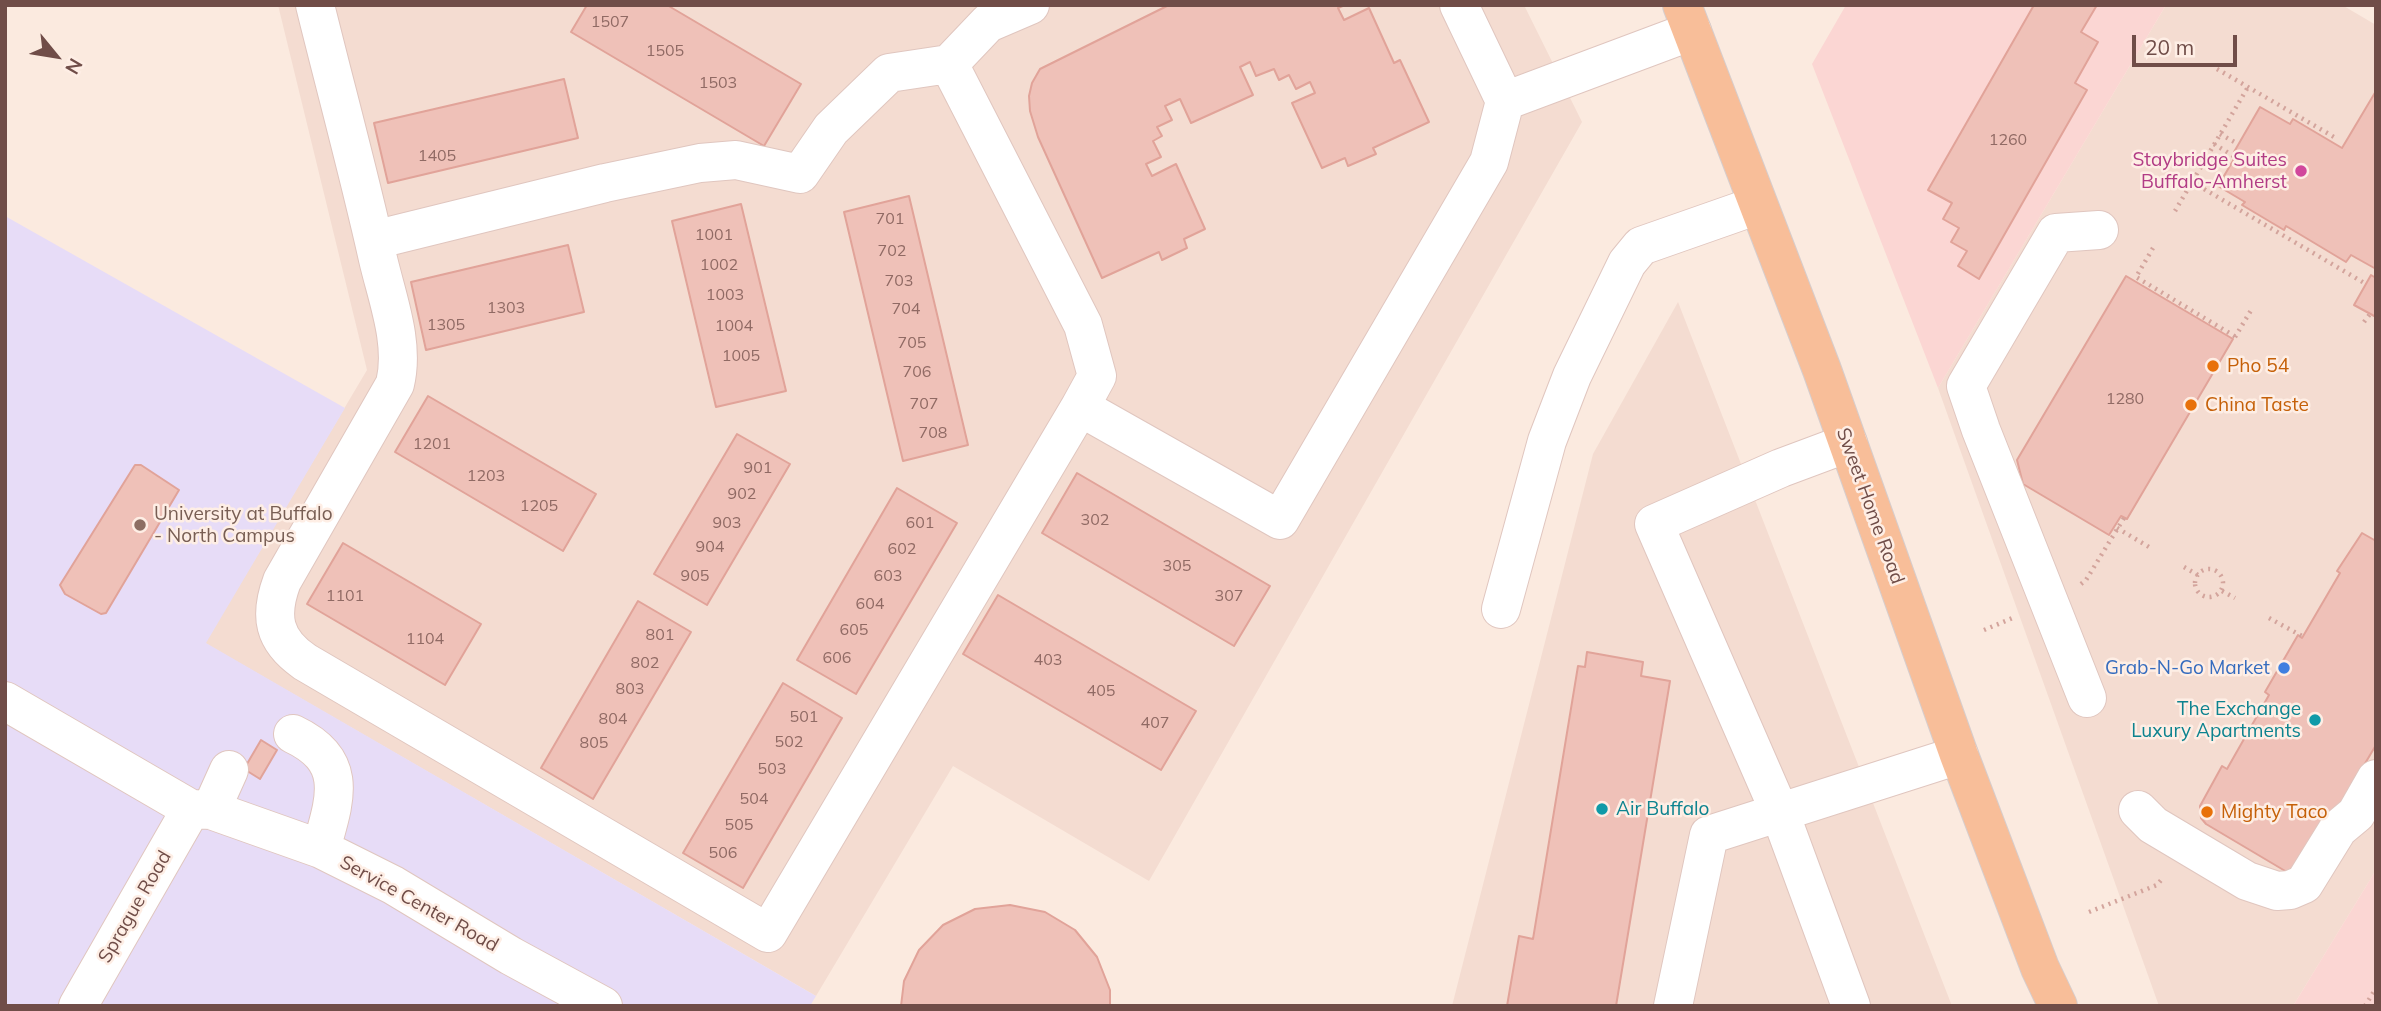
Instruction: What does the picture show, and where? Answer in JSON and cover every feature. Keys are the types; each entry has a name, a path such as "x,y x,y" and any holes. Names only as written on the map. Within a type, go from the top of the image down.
{"main road":[{"name":"Sweet Home Road","path":"1687,18 1848,443 1959,755 2040,968 2058,1006"}],"street":[{"path":"316,5 398,346 397,376 345,474 282,581 275,599 274,614 285,646 305,662 768,933 1097,376 1083,325 949,64"},
{"path":"374,240 605,183 700,163 736,160 800,174 831,129 889,73 949,64 988,23 1030,5"},
{"path":"1080,407 1280,520 1489,162 1505,101 1459,5"},
{"path":"1505,101 1687,18"},
{"path":"1501,609 1547,441 1572,376 1627,263 1641,246 1758,205"},
{"path":"2087,698 1966,386 2056,233 2099,230"},
{"path":"1848,443 1781,468 1654,524 1780,813 1851,1006"},
{"name":"Service Center Road","path":"5,701 201,809 321,849 393,885 511,956 603,1006"},
{"path":"293,734 324,755 334,778 332,807 321,849"},
{"path":"1673,1006 1709,835 1959,755"},
{"name":"Sprague Road","path":"78,1006 201,809 229,770"},
{"path":"2138,810 2153,825 2247,881 2277,891 2290,890 2304,884 2338,829 2356,814 2376,779"}],"path":[{"path":"2217,69 2334,137"},
{"path":"2175,211 2248,87"},
{"path":"2220,134 2238,144"},
{"path":"2214,144 2235,157"},
{"path":"2192,181 2366,284"},
{"path":"2153,248 2136,278 2233,337 2253,307"},
{"path":"2364,323 2370,314"},
{"path":"2074,587 2086,580 2124,518"},
{"path":"2118,528 2149,547"},
{"path":"2184,567 2197,575"},
{"path":"2210,569 2219,573 2224,581 2222,591 2211,598 2202,596 2196,589 2197,575 2210,569"},
{"path":"2222,591 2235,598"},
{"path":"1984,630 2023,614"},
{"path":"2270,618 2302,636"},
{"path":"2089,912 2157,885 2162,879"},
{"path":"2365,1006 2376,988"}],"shaded area":[{"path":"278,5 1524,5 1582,122 1149,881 953,766 816,996 205,643 367,370"},
{"path":"1846,5 2166,5 1938,388 1812,64"},
{"path":"2166,5 2342,5 2376,25 2376,870 2293,1006 2159,1006 1938,388"},
{"name":"University at Buffalo - North Campus","path":"5,216 345,408 206,643 816,996 810,1006 5,1006"},
{"name":"Air Buffalo","path":"1678,302 1952,1006 1452,1006 1593,454"},
{"path":"2376,870 2376,1006 2293,1006"}],"building":[{"path":"587,5 667,5 801,84 764,146 571,32"},
{"path":"1169,5 1345,5 1338,8 1344,20 1369,8 1394,63 1400,60 1429,122 1373,148 1376,154 1348,166 1345,158 1322,168 1292,103 1315,93 1310,82 1296,89 1289,75 1279,80 1274,69 1256,76 1250,62 1240,67 1253,95 1191,123 1180,99 1165,106 1172,120 1157,127 1162,136 1153,141 1161,157 1146,164 1152,176 1176,164 1205,229 1184,239 1187,248 1162,260 1159,252 1102,278 1038,137 1030,111 1032,83 1040,69"},
{"path":"2034,5 2097,5 2081,32 2098,42 2075,83 2087,90 1979,279 1958,266 1967,251 1951,242 1959,228 1943,219 1952,203 1928,190"},
{"path":"564,79 578,138 388,183 374,123"},
{"name":"Staybridge Suites Buffalo-Amherst","path":"2376,91 2376,269 2351,255 2346,262 2286,226 2284,230 2242,205 2245,202 2218,186 2260,107 2290,124 2293,119 2342,148"},
{"path":"909,196 968,445 903,461 844,212"},
{"path":"741,204 786,391 716,407 672,221"},
{"path":"568,245 584,312 426,350 411,282"},
{"path":"2371,275 2376,278 2376,317 2354,305"},
{"path":"2126,276 2233,339 2127,519 2121,516 2109,535 2023,484 2017,460"},
{"path":"428,396 596,494 563,551 395,452"},
{"path":"737,434 790,464 707,605 654,574"},
{"path":"135,465 141,465 179,490 106,613 101,614 65,594 60,585"},
{"path":"1077,473 1270,586 1234,646 1042,533"},
{"path":"897,488 957,523 856,694 797,660"},
{"name":"The Exchange Luxury Apartments","path":"2362,533 2376,541 2376,745 2297,878 2206,824 2201,818 2200,806 2222,766 2227,769 2269,695 2265,692 2298,635 2302,638 2340,573 2337,571"},
{"path":"343,543 481,624 445,685 307,604"},
{"path":"998,595 1196,711 1161,770 963,654"},
{"path":"638,601 691,632 593,799 541,768"},
{"name":"Air Buffalo","path":"1587,652 1643,662 1641,676 1670,681 1616,1006 1507,1006 1519,936 1533,939 1578,666 1585,667"},
{"path":"783,683 842,718 743,888 683,853"},
{"path":"261,740 277,750 260,779 244,769"},
{"path":"1010,905 1045,912 1075,930 1097,957 1110,990 1110,1006 901,1006 904,981 919,950 943,925 975,909"}],"place":[{"name":"Staybridge Suites Buffalo-Amherst","path":"2301,171"},
{"name":"Pho 54","path":"2213,366"},
{"name":"China Taste","path":"2191,405"},
{"name":"University at Buffalo - North Campus","path":"140,525"},
{"name":"Grab-N-Go Market","path":"2284,668"},
{"name":"The Exchange Luxury Apartments","path":"2315,720"},
{"name":"Air Buffalo","path":"1602,809"},
{"name":"Mighty Taco","path":"2207,812"}]}
